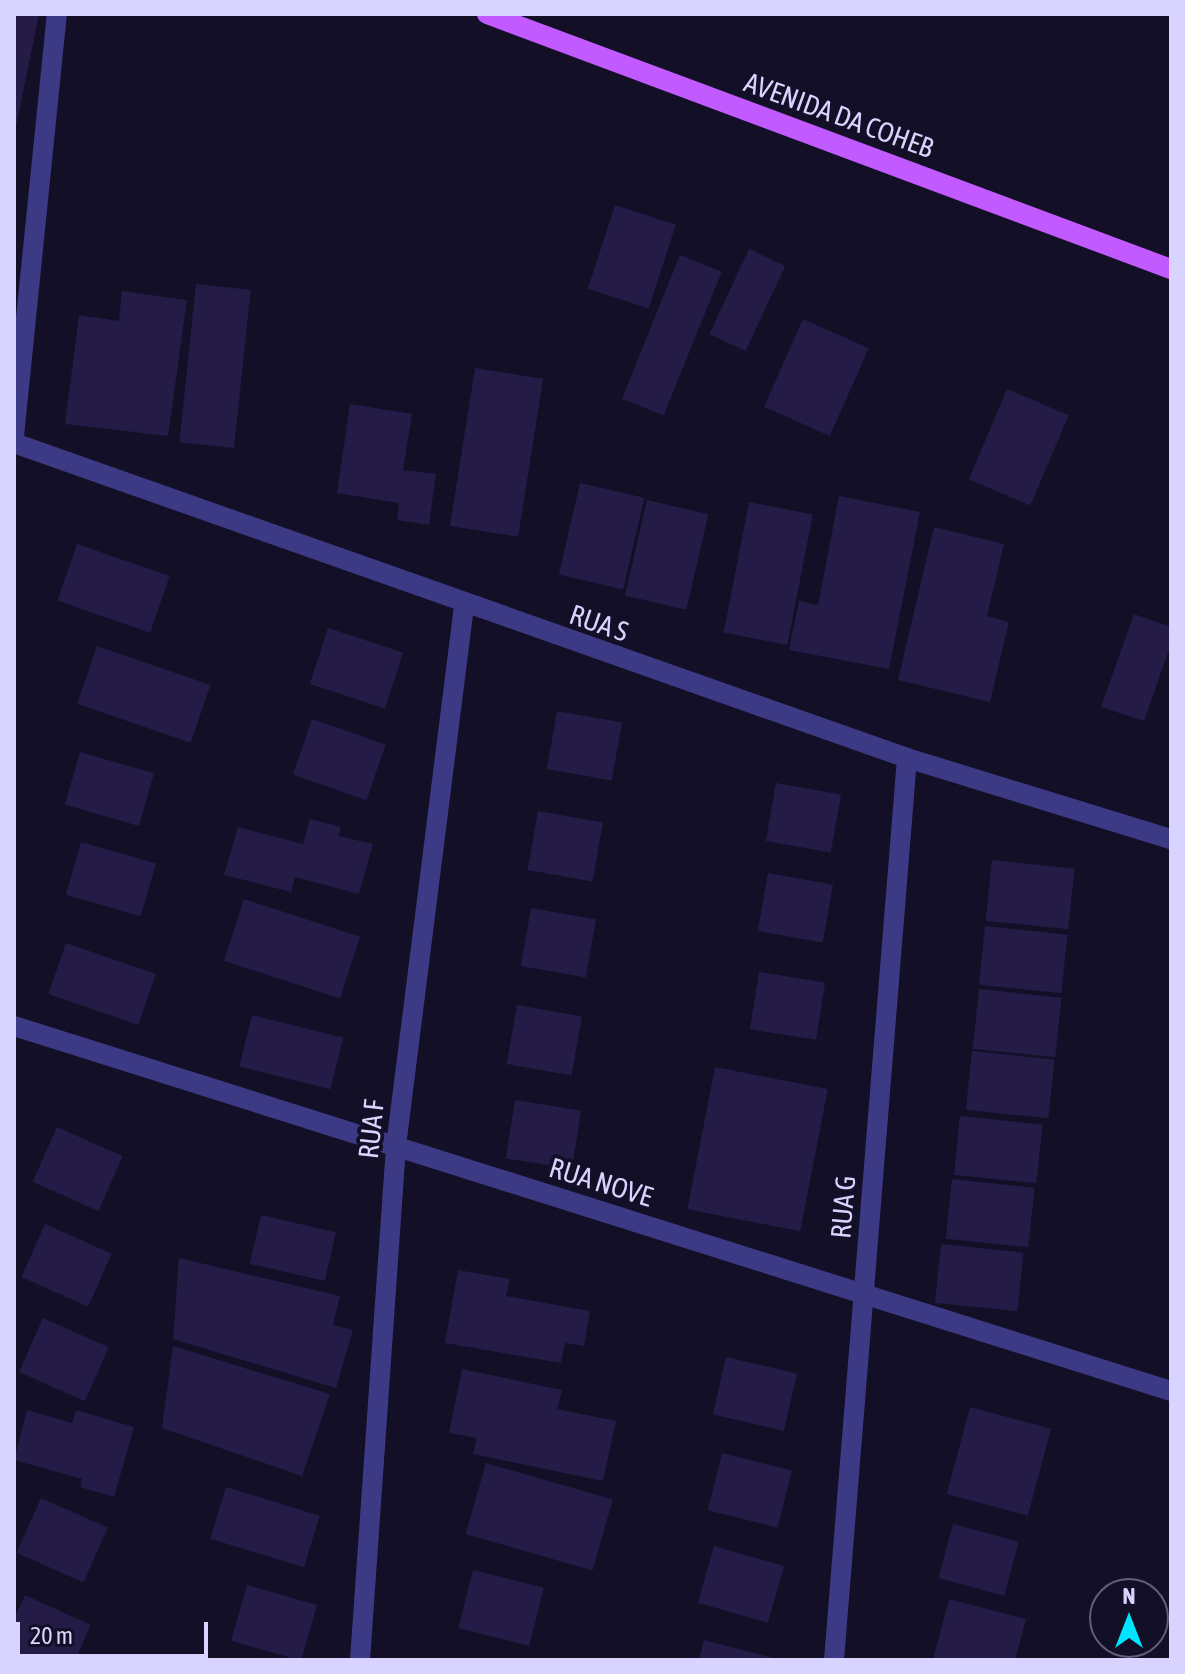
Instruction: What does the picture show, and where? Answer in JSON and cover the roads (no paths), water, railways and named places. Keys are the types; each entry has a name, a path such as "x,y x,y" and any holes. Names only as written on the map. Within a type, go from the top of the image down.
{"main road":[{"name":"AVENIDA DA COHEB","path":"487,14 1171,269"}],"street":[{"path":"14,436 57,14"},
{"name":"RUA S","path":"14,443 464,606 907,758 1171,839"},
{"name":"RUA F","path":"360,1660 396,1146 464,606"},
{"name":"RUA G","path":"834,1660 907,758"},
{"name":"RUA NOVE","path":"14,1026 1171,1391"}]}
